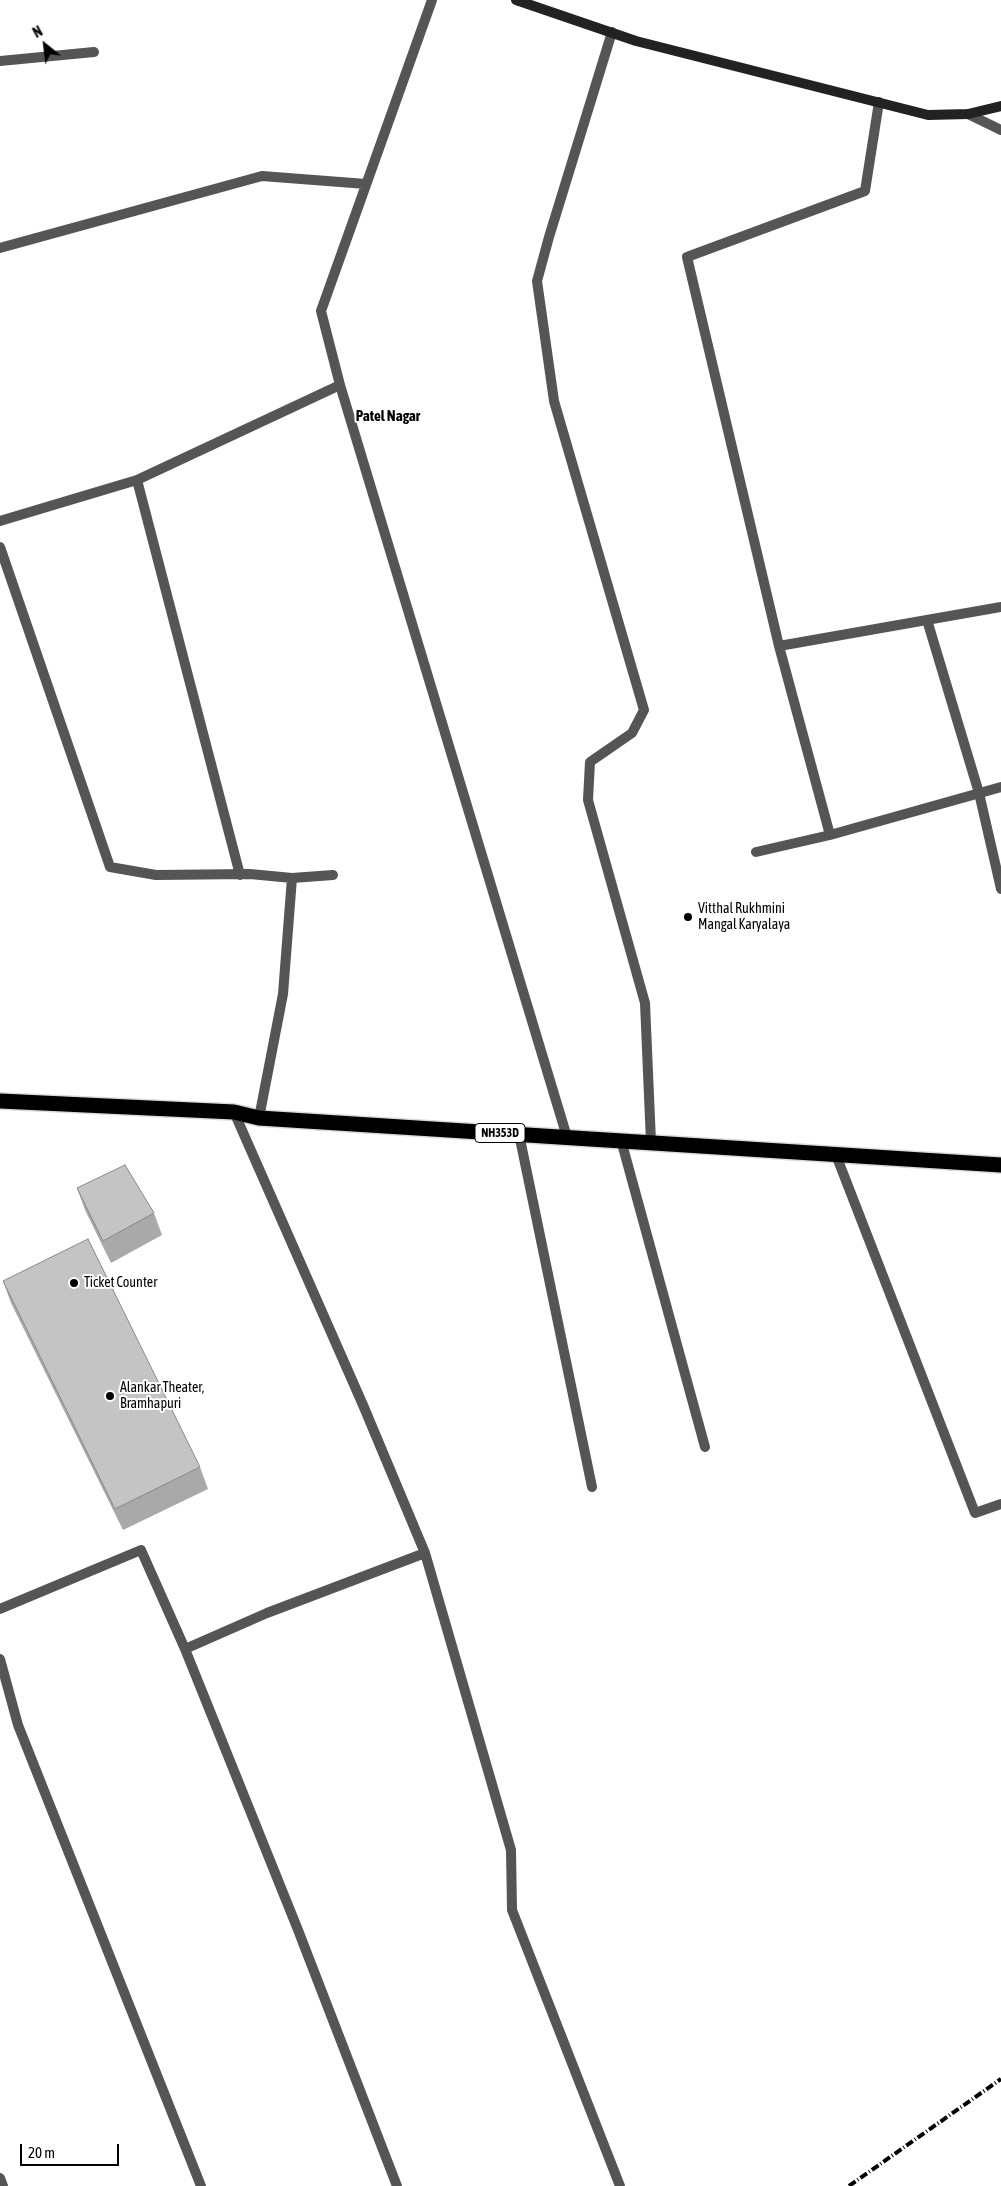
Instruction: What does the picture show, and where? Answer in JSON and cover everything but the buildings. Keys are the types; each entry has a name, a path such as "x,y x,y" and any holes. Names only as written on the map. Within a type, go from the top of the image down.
{"highway":[{"name":"NH353D","path":"0,1101 234,1112 259,1118 1001,1165"}],"street":[{"path":"432,0 320,311 340,385 566,1137"},
{"path":"516,0 636,41 928,115 968,114 1001,106"},
{"path":"612,32 537,281 554,402 644,710 632,733 590,762 588,800 645,1003 651,1142"},
{"path":"0,61 94,52"},
{"path":"830,835 779,646 688,257 865,191 878,102"},
{"path":"968,114 1001,130"},
{"path":"0,248 262,176 366,184"},
{"path":"0,521 137,480 340,385"},
{"path":"137,480 240,875"},
{"path":"0,547 110,866 156,875 250,874 292,878 333,874"},
{"path":"779,646 1001,607"},
{"path":"928,620 979,793 1001,889"},
{"path":"756,852 830,835 1001,787"},
{"path":"259,1118 284,994 292,878"},
{"path":"234,1112 363,1405 425,1553 511,1850 512,1910 620,2186"},
{"path":"519,1134 592,1487"},
{"path":"621,1140 705,1448"},
{"path":"836,1155 975,1513 1001,1504"},
{"path":"0,1609 141,1550 185,1649 298,1930 397,2186"},
{"path":"185,1649 267,1614 425,1553"},
{"path":"0,1659 18,1725 201,2186"},
{"path":"0,2178 3,2186"}],"railway":[{"path":"849,2186 1001,2079"}],"place":[{"name":"Vitthal Rukhmini Mangal Karyalaya","path":"688,917"},
{"name":"Ticket Counter","path":"74,1283"},
{"name":"Alankar Theater, Bramhapuri","path":"110,1396"}],"district":[{"name":"Patel Nagar","path":"388,416"}]}
